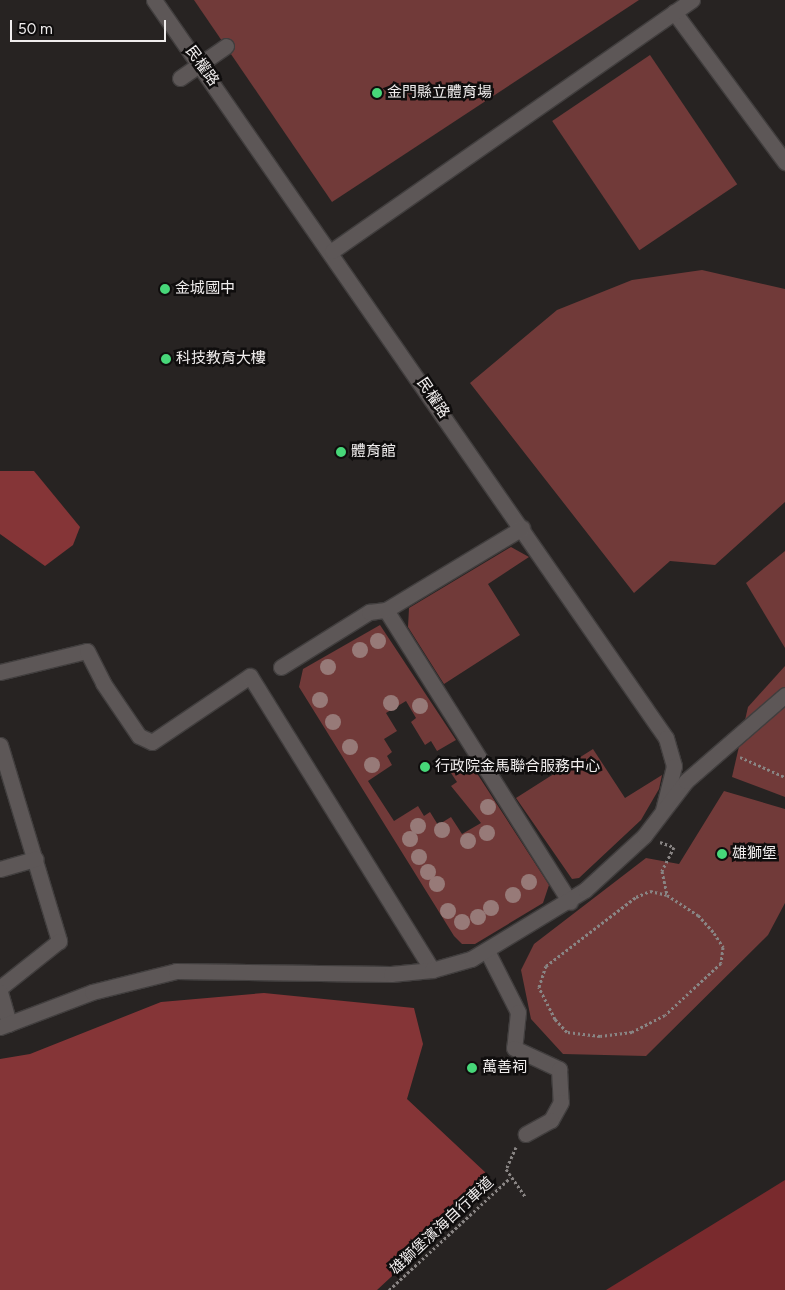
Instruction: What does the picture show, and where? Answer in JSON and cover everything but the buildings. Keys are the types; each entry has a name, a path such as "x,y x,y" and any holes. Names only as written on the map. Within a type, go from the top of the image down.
{"street":[{"name":"民權路","path":"154,0 201,63 332,251 666,738 674,766 663,810"},
{"path":"332,251 692,0"},
{"path":"674,12 785,162"},
{"path":"180,78 226,46"},
{"path":"281,667 369,612 386,610 522,528"},
{"path":"386,610 570,902"},
{"path":"0,672 87,650 102,683 139,736 152,742 250,676 432,970"},
{"path":"0,745 36,859 59,941 0,990 4,1025 92,992 176,971 392,974 432,970 487,951 570,902 644,836 686,781 785,695"},
{"path":"0,869 36,859"},
{"path":"487,951 518,1012 514,1048 559,1069 561,1102 551,1120 526,1134"}],"path":[{"path":"721,749 785,777"},
{"path":"644,836 674,847 662,871 667,895 698,914 714,934 722,947 721,963 665,1015 632,1032 600,1036 567,1032 539,987 546,966 636,897 650,890 667,895"},
{"path":"525,1196 510,1178 506,1169 511,1153 526,1134"},
{"name":"雄獅堡濱海自行車道","path":"389,1290 510,1178"}],"shaded area":[{"name":"金門縣立體育場","path":"194,0 639,0 332,202"},
{"path":"650,55 737,184 639,250 552,121"},
{"path":"702,270 785,289 785,502 715,565 670,561 634,593 470,383 557,310 632,280"},
{"path":"0,471 34,471 80,527 73,545 45,566 0,534"},
{"path":"511,547 529,557 488,584 520,635 444,684 408,627 409,608"},
{"path":"785,551 785,648 746,583"},
{"path":"380,625 456,740 437,751 431,741 425,745 411,722 416,718 406,701 386,713 397,731 384,739 392,752 387,756 392,765 368,781 394,821 418,806 424,816 430,812 438,825 451,817 462,834 481,823 451,786 457,782 451,773 469,761 549,885 543,903 475,944 462,944 454,936 299,687 303,669"},
{"path":"785,666 785,797 732,777 748,707"},
{"path":"593,749 625,798 662,775 659,789 641,820 579,878 572,879 516,798"},
{"path":"724,791 785,809 785,903 768,935 646,1056 563,1054 531,1019 521,970 534,944 646,858 679,864"},
{"path":"264,993 414,1008 423,1044 407,1099 486,1173 459,1214 377,1290 0,1290 0,1059 30,1054 161,1002"},
{"path":"785,1180 785,1290 606,1290"}],"place":[{"name":"金門縣立體育場","path":"377,93"},
{"name":"金城國中","path":"165,289"},
{"name":"科技教育大樓","path":"166,359"},
{"name":"體育館","path":"341,452"},
{"name":"行政院金馬聯合服務中心","path":"425,767"},
{"name":"雄獅堡","path":"722,854"},
{"name":"萬善祠","path":"472,1068"}]}
